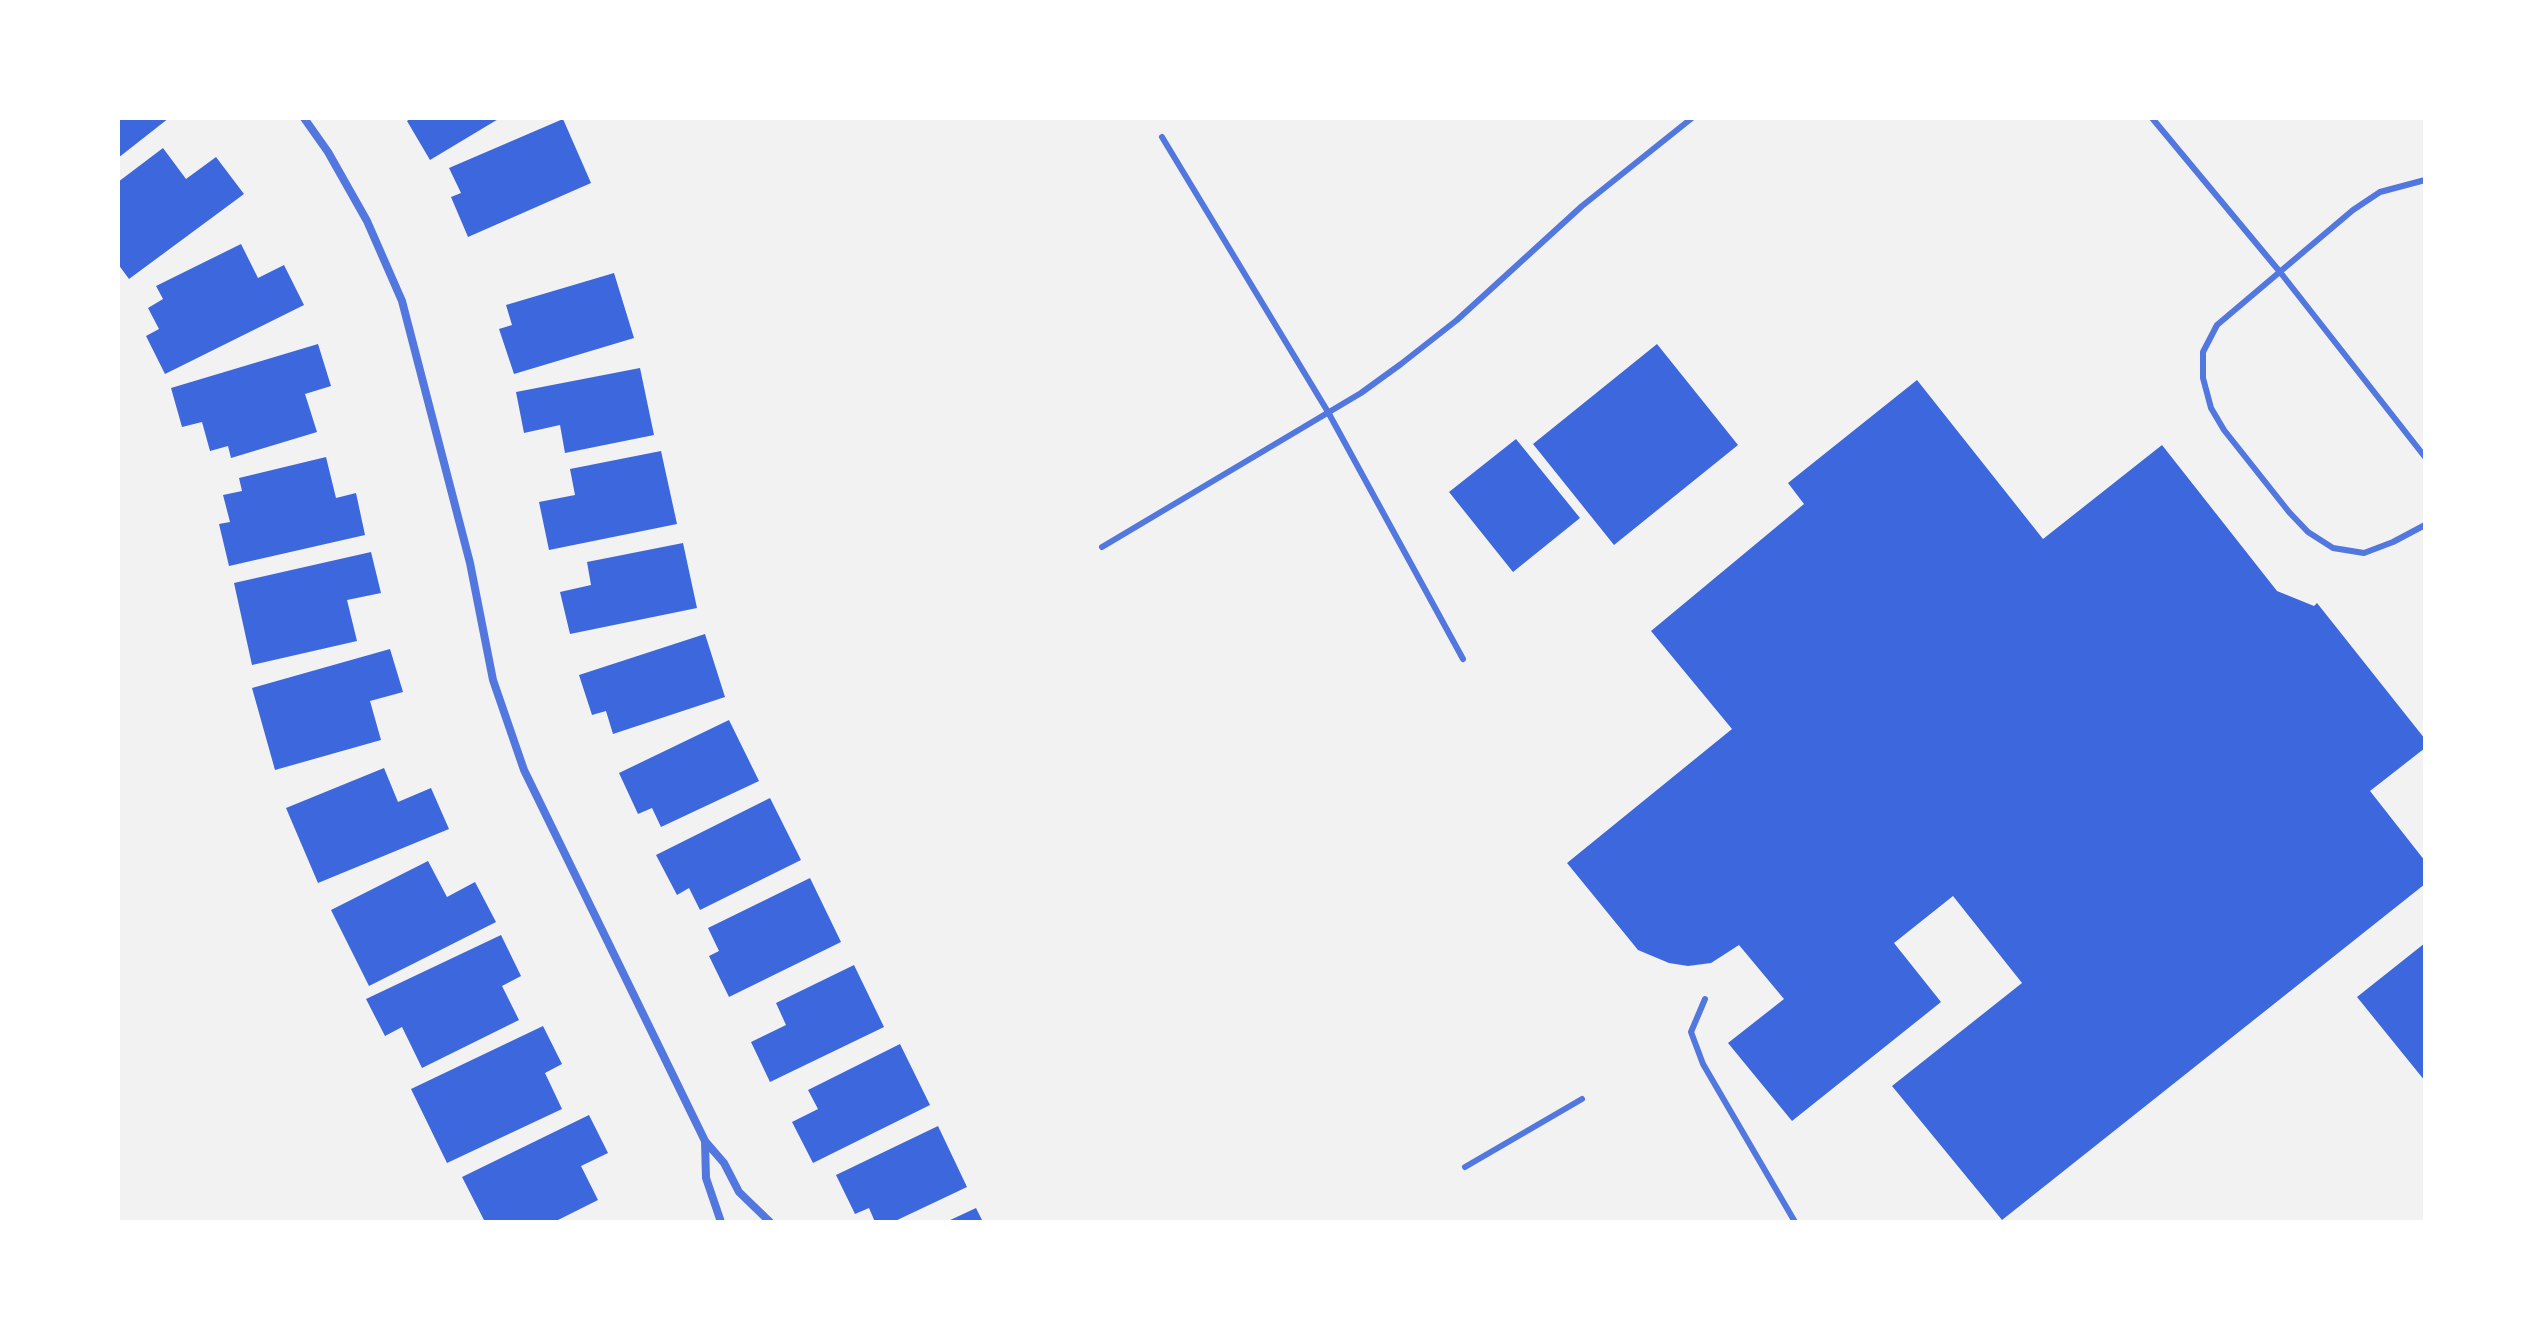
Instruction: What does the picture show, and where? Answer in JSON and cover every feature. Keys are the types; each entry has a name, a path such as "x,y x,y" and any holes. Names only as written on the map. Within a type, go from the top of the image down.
{"street":[{"path":"304,118 328,152 367,221 402,301 470,563 493,680 524,770 705,1141 724,1163 739,1192 770,1222"},
{"path":"705,1141 706,1178 721,1222"}],"lane":[{"path":"1102,547 1328,412 1401,364 1457,320 1582,206 1692,118"},
{"path":"2152,118 2280,272 2425,457"},
{"path":"1162,137 1328,412 1463,659"},
{"path":"2425,180 2408,183 2371,198 2353,210 2217,325 2203,352 2203,378 2211,408 2224,430 2308,532 2333,548 2364,553 2425,525"},
{"path":"1705,999 1691,1032 1703,1064 1795,1222"},
{"path":"1465,1167 1582,1099"}],"building":[{"path":"118,118 169,118 118,158"},
{"path":"411,118 500,118 430,160 407,121"},
{"path":"563,119 591,183 468,237 451,197 461,193 449,168"},
{"path":"163,148 186,179 216,157 244,194 129,279 118,264 118,182"},
{"path":"241,244 258,278 284,265 304,305 165,374 146,336 159,329 148,308 163,299 156,286"},
{"path":"614,273 634,338 514,374 499,329 512,325 506,305"},
{"path":"318,344 331,386 305,394 317,432 231,458 228,446 210,451 202,422 182,427 171,388"},
{"path":"1657,344 1738,445 1614,545 1533,444"},
{"path":"640,368 654,435 565,453 560,425 524,433 516,392"},
{"path":"1917,380 2043,539 2162,445 2277,591 2314,606 2317,603 2425,739 2425,748 2370,791 2425,861 2425,884 2002,1220 1892,1086 2022,983 1953,896 1894,943 1941,1002 1792,1121 1728,1043 1784,999 1739,945 1711,963 1688,966 1669,963 1638,950 1567,863 1732,729 1651,631 1804,504 1788,483"},
{"path":"1516,439 1580,518 1513,572 1449,492"},
{"path":"661,451 677,524 549,550 539,502 575,495 570,469"},
{"path":"326,457 336,498 356,493 365,535 229,566 219,524 230,522 223,495 242,491 239,478"},
{"path":"683,543 697,608 570,634 560,592 591,585 587,562"},
{"path":"371,552 381,593 347,600 357,641 252,665 234,583"},
{"path":"705,634 725,697 613,734 606,711 592,715 579,675"},
{"path":"390,649 403,692 370,701 381,740 275,770 252,688"},
{"path":"729,720 759,781 661,827 652,808 638,814 619,773"},
{"path":"384,768 398,802 431,788 449,829 318,883 286,808"},
{"path":"770,798 801,860 700,910 689,888 677,895 656,855"},
{"path":"428,861 447,897 475,882 496,922 369,986 331,910"},
{"path":"810,878 841,942 729,997 709,956 719,951 708,928"},
{"path":"501,935 521,976 502,986 519,1020 422,1068 402,1027 385,1036 366,999"},
{"path":"2425,943 2425,1081 2357,997"},
{"path":"854,965 884,1027 770,1082 751,1042 786,1025 776,1003"},
{"path":"543,1026 562,1064 545,1073 562,1109 447,1163 411,1089"},
{"path":"900,1044 930,1105 813,1163 792,1122 818,1109 808,1090"},
{"path":"589,1115 608,1153 581,1166 598,1200 554,1222 485,1222 462,1177"},
{"path":"938,1126 967,1187 893,1222 875,1222 869,1208 855,1214 836,1175"},
{"path":"976,1208 983,1222 946,1222"}]}
